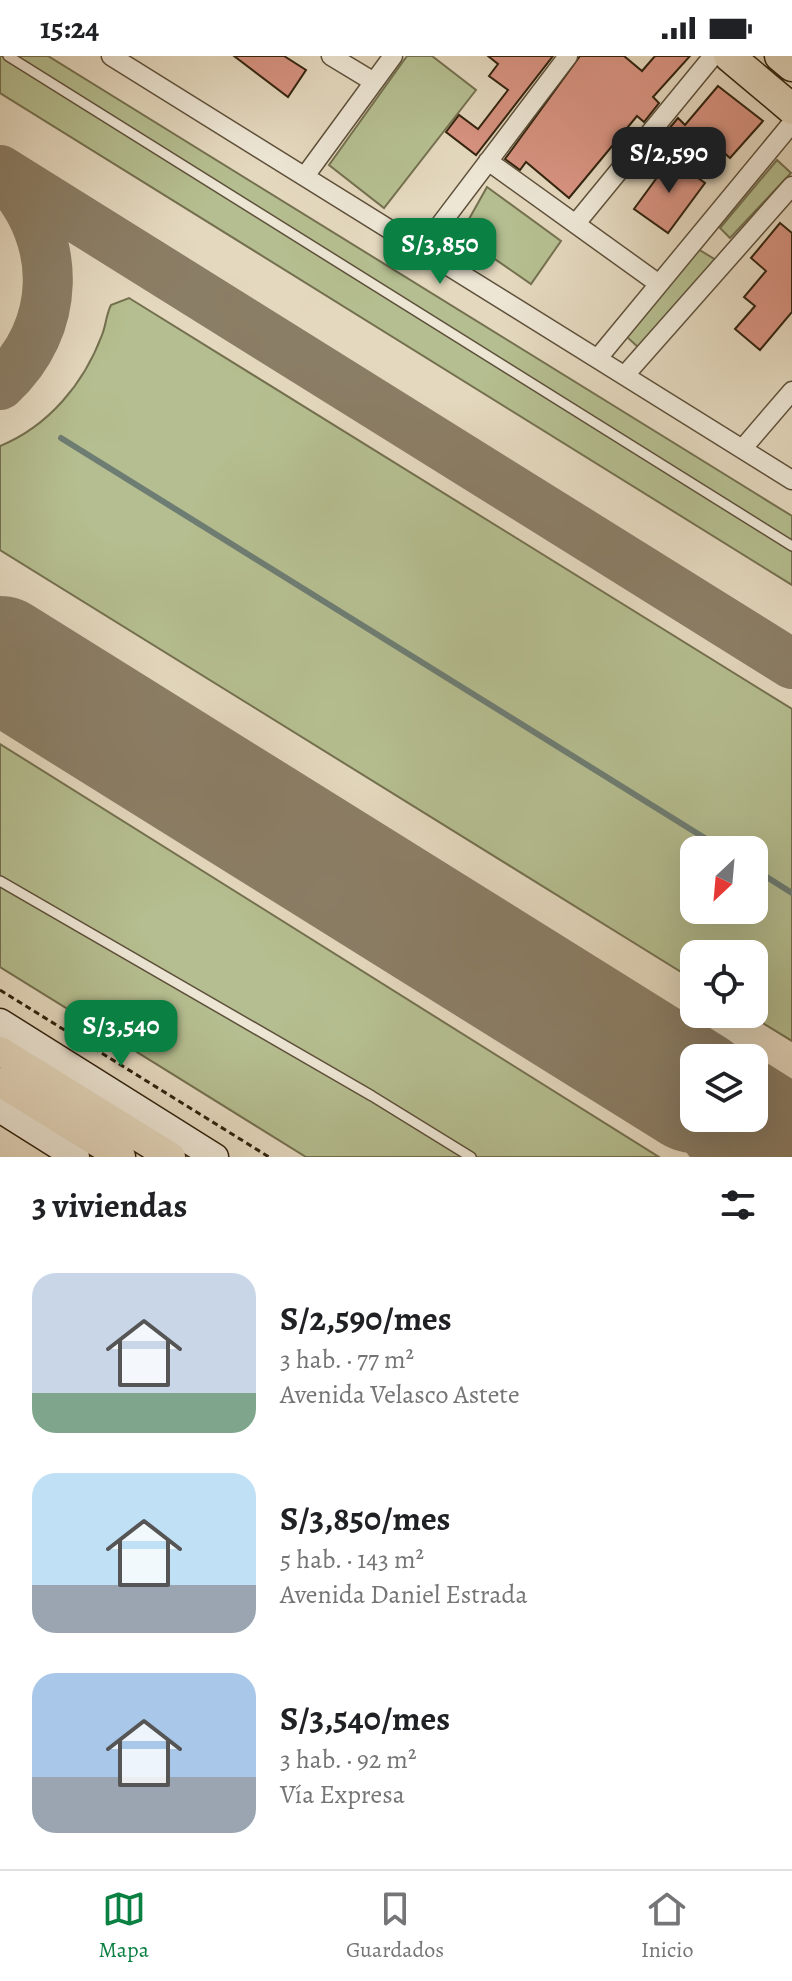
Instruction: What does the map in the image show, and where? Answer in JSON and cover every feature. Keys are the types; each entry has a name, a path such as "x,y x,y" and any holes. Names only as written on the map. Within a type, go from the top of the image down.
{"highway":[{"path":"729,56 792,109"},
{"path":"780,56 792,66"}],"main road":[{"path":"0,1022 215,1157"},
{"path":"0,1051 171,1157"},
{"path":"0,1082 121,1157"},
{"path":"0,1109 76,1157"}],"street":[{"path":"111,56 792,480"},
{"path":"331,56 374,82"},
{"path":"305,176 393,56"},
{"path":"421,250 568,56"},
{"path":"577,222 713,56"},
{"path":"598,358 792,123"},
{"path":"488,161 577,222 659,284"},
{"path":"625,375 792,186"},
{"path":"743,448 792,391"}],"lane":[{"path":"8,56 792,546"},
{"path":"0,881 372,1096 471,1157"}],"path":[{"path":"0,990 269,1157"}],"green space":[{"path":"0,56 48,56 792,516 792,585 0,93"},
{"path":"407,56 432,56 476,90 384,208 329,165"},
{"path":"777,160 791,173 730,238 720,228"},
{"path":"487,187 561,241 531,284 460,235"},
{"path":"698,249 716,260 640,349 626,336"},
{"path":"129,298 792,709 792,1041 768,1026 768,940 680,940 680,971 0,550 0,446 34,427 63,401 94,353 111,305"},
{"path":"0,744 659,1157 306,1157 0,967"}],"building":[{"path":"234,56 284,56 306,70 288,97"},
{"path":"488,56 553,56 476,155 446,132 459,115 478,129 508,90 489,76 498,64"},
{"path":"580,56 624,56 642,71 655,56 690,56 653,97 659,103 644,122 637,116 569,198 526,162 520,170 505,159"},
{"path":"718,86 763,121 730,158 703,134 684,156 662,137 678,118 685,125"},
{"path":"668,156 705,183 668,233 634,209 661,172 658,170"},
{"path":"780,223 792,233 792,312 760,350 735,329 755,306 744,297 766,271 751,258"}],"waterway":[{"path":"61,438 701,836"},
{"path":"768,878 792,893"}],"taxiway":[{"path":"0,170 792,664"},
{"path":"0,385 20,362 35,337 44,311 48,284 46,256 38,229 25,203 7,179"}],"runway":[{"path":"0,658 680,1082"},
{"path":"760,1132 792,1152"}]}
